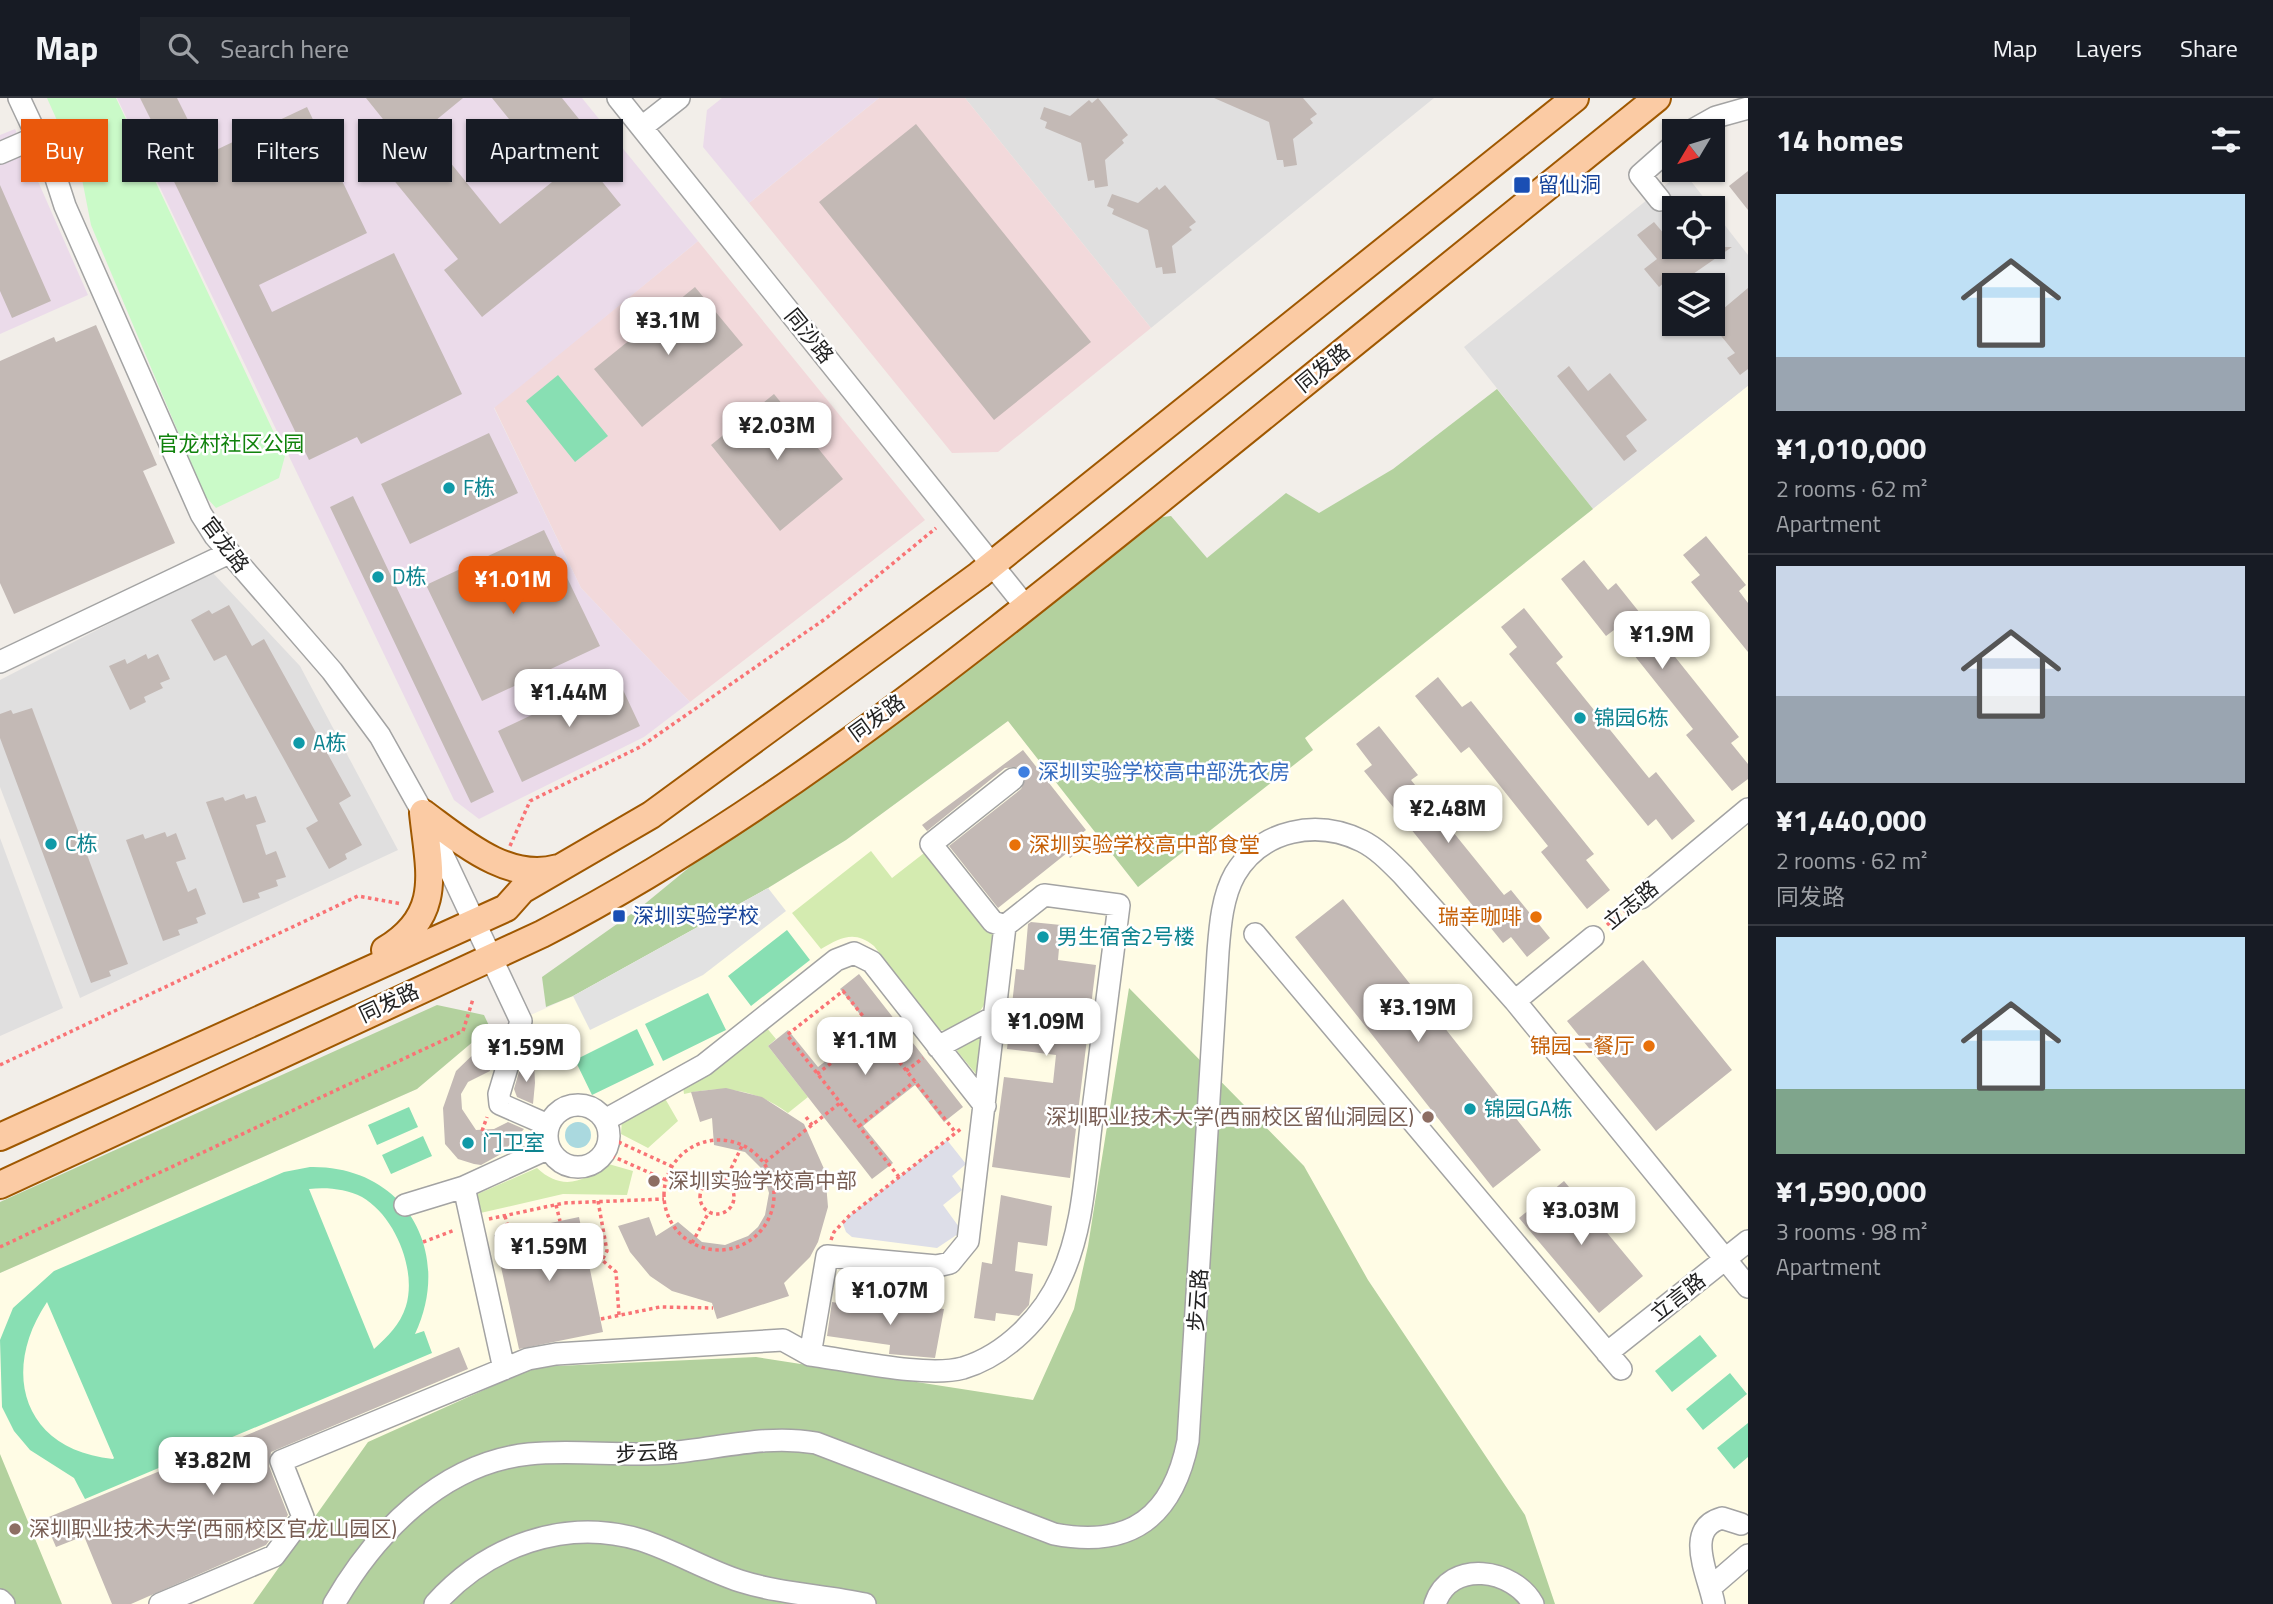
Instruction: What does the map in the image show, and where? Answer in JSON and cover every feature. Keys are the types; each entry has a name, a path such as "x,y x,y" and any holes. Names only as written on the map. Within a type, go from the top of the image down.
{"main road":[{"name":"同发路","path":"0,1137 341,980 506,908 522,890 626,831 715,771 992,565 1575,98"},
{"name":"同发路","path":"0,1185 591,908 689,850 873,722 1026,607 1657,98"},
{"path":"423,813 475,850 505,864 541,871 566,865"},
{"path":"341,980 410,932 424,911 430,885 423,813"}],"street":[{"name":"官龙路","path":"19,98 29,119"},
{"name":"同沙路","path":"618,98 1026,607"},
{"path":"642,127 679,98"},
{"path":"1712,119 1748,108"},
{"path":"0,153 21,144"},
{"path":"1660,200 1640,175 1662,156"},
{"name":"官龙路","path":"57,182 201,513 229,553 358,702 423,813 521,1021 498,1099 507,1109 548,1125"},
{"path":"0,662 229,553"},
{"path":"1005,926 993,922 931,844 1013,779"},
{"name":"立志路","path":"1641,898 1748,809"},
{"name":"步云路","path":"334,1604 365,1555 413,1506 439,1487 471,1471 527,1454 666,1453 787,1438 816,1443 1054,1534 1082,1539 1105,1538 1128,1531 1161,1508 1173,1491 1188,1441 1217,952 1226,897 1235,875 1265,844 1300,830 1322,829 1363,842 1403,875 1514,1001 1748,1287"},
{"path":"160,1604 274,1556 303,1517 281,1461 542,1355 783,1340 810,1355 917,1369 944,1371 986,1358 1024,1330 1045,1304 1062,1276 1079,1218 1119,905 1044,895 1005,926 968,1241 950,1263 937,1266 827,1256 810,1355"},
{"name":"立言路","path":"1255,934 1614,1361 1748,1241"},
{"name":"立志路","path":"1514,1001 1593,937"},
{"path":"607,1137 590,1106 570,1105 553,1116 548,1125 549,1149 562,1163 581,1167 598,1160 607,1137 704,1066 848,954 860,954 872,962 985,1108"},
{"path":"938,1046 995,1017"},
{"path":"405,1205 464,1187 549,1149"},
{"path":"464,1187 504,1369"},
{"path":"1712,1595 1700,1548 1701,1534 1709,1523 1722,1518 1741,1524"},
{"path":"435,1604 465,1574 505,1550 547,1536 597,1532 641,1540 743,1582 865,1604"},
{"path":"1712,1595 1748,1555"},
{"path":"1435,1604 1438,1596 1455,1580 1478,1573 1493,1573 1516,1583 1533,1604"},
{"path":"0,1600 4,1604"}],"path":[{"path":"506,855 530,801 640,747 825,619 936,528"},
{"path":"0,1065 358,896 411,906"},
{"name":"立志路","path":"1593,937 1641,898"},
{"path":"899,1177 787,1035 843,991 956,1133"},
{"path":"0,1247 463,1031 473,999"},
{"path":"808,1007 814,1014"},
{"path":"817,1074 874,1030"},
{"path":"858,1126 915,1082"},
{"path":"765,1162 840,1103"},
{"path":"827,1256 838,1226 985,1108"},
{"path":"806,1117 811,1125"},
{"path":"607,1137 671,1166"},
{"path":"607,1137 666,1180"},
{"path":"711,1139 743,1144 765,1162 775,1187 772,1214 756,1237 745,1244 718,1250 692,1243 670,1220 664,1199 666,1180 671,1166 682,1153 711,1139"},
{"path":"725,1181 743,1144"},
{"path":"711,1180 725,1181 734,1192 733,1203 720,1214 709,1212 701,1203 703,1187 711,1180"},
{"path":"423,1242 472,1223 556,1205 664,1199"},
{"path":"598,1201 607,1251 602,1260 616,1272 619,1315"},
{"path":"556,1205 560,1221"},
{"path":"692,1243 709,1212"},
{"path":"505,1216 509,1232"},
{"path":"600,1319 660,1307 713,1308"}],"shaded area":[{"path":"117,98 582,98 599,119 466,119 466,182 623,182 623,149 698,241 494,408 581,588 690,702 644,737 479,819 454,800 157,182 218,182 218,119 127,119"},
{"path":"722,98 879,98 749,203 703,147 707,110"},
{"path":"879,98 965,98 1151,328 998,452 952,453 749,203"},
{"path":"965,98 1434,98 1151,328"},
{"path":"15,129 21,143 21,182 38,182 88,295 0,334 0,135"},
{"path":"1669,182 1692,182 1703,196 1662,196 1662,259 1725,259 1725,225 1748,255 1748,386 1593,509 1464,347"},
{"path":"698,241 925,520 690,702 581,588 494,407"},
{"name":"深圳职业技术大学(西丽校区留仙洞园区)","path":"1748,386 1748,1604 0,1604 0,1273 417,1089 475,1040 573,996 768,888 846,840 1008,721 1138,887 1313,749 1304,738"},
{"path":"211,571 300,666 398,850 80,998 0,787 0,680"},
{"path":"0,838 63,1008 0,1036"},
{"path":"768,888 786,911 703,975 590,1030 573,996"},
{"path":"947,1140 966,1164 952,1176 962,1190 943,1205 959,1227 958,1234 937,1248 852,1237 846,1232 843,1224 849,1216"}],"green space":[{"name":"官龙村社区公园","path":"47,98 116,98 126,119 122,119 122,182 156,182 285,456 279,478 216,508 205,496 91,225 83,182 108,182 108,119 56,119"},
{"path":"558,375 608,436 575,462 526,401"},
{"path":"1497,389 1593,509 1305,738 1313,750 1138,887 1008,721 846,840 768,888 573,996 546,1007 542,977 641,907 708,852 1155,518 1171,516 1207,558 1286,493 1319,513 1393,469"},
{"path":"928,850 995,934 991,984 983,1006 976,1016 966,1023 947,1030 940,1030 874,946 861,938 848,937 821,949 792,913 871,851 892,878"},
{"path":"787,930 810,960 751,1006 728,976"},
{"path":"1129,988 1304,1166 1368,1280 1525,1515 1555,1604 253,1604 368,1442 535,1367 756,1357 1033,1400 1074,1309 1088,1246"},
{"path":"708,993 726,1030 663,1061 645,1024"},
{"path":"437,1005 484,1015 492,1032 475,1040 417,1089 0,1273 0,1202"},
{"path":"766,1027 776,1039 768,1046 808,1097 788,1113 763,1099 738,1091 712,1090 684,1094 683,1087"},
{"path":"637,1029 654,1065 592,1095 575,1060"},
{"path":"980,1037 984,1038 979,1073 976,1074 957,1051 959,1046"},
{"path":"663,1095 678,1121 648,1148 621,1134 622,1119"},
{"path":"409,1107 418,1127 377,1145 368,1125"},
{"path":"423,1136 432,1156 391,1174 382,1155"},
{"path":"605,1163 633,1171 627,1195 563,1194 476,1214 473,1196 537,1168 554,1179 572,1182 589,1176"},
{"path":"310,1167 343,1170 372,1181 395,1197 412,1219 424,1244 428,1273 426,1303 415,1334 424,1331 432,1353 85,1499 74,1478 30,1450 14,1431 2,1407 0,1340 13,1308 54,1271 284,1172","holes":["309,1189 336,1189 362,1197 384,1217 400,1245 408,1276 406,1306 397,1325 374,1349","47,1302 114,1458 113,1459 82,1453 58,1441 40,1424 29,1403 23,1380 25,1355 33,1328"]},
{"path":"1700,1335 1717,1356 1672,1392 1655,1371"},
{"path":"1730,1373 1747,1394 1703,1430 1686,1409"},
{"path":"1748,1423 1748,1457 1734,1469 1717,1448"},
{"name":"深圳职业技术大学(西丽校区官龙山园区)","path":"0,1454 62,1604 0,1604"}],"water":[{"path":"578,1122 587,1126 591,1135 587,1144 578,1148 569,1144 565,1135 569,1126"}],"building":[{"path":"140,98 177,98 188,119 150,119"},
{"path":"366,98 463,98 437,119 383,119"},
{"path":"492,98 562,98 579,119 509,119"},
{"path":"1098,98 1128,135 1122,140 1124,143 1105,160 1108,186 1095,188 1094,180 1088,181 1081,143 1045,128 1047,122 1040,119 1044,107 1070,116 1089,100 1092,103"},
{"path":"1214,98 1303,98 1317,114 1310,119 1313,123 1293,139 1297,165 1284,167 1283,160 1277,160 1269,122"},
{"path":"307,107 313,119 282,119"},
{"path":"916,124 1091,342 994,420 819,202"},
{"path":"232,142 232,182 343,182 367,233 259,285 272,312 394,253 462,394 361,444 357,437 309,460 174,182 218,182 218,149"},
{"path":"452,165 500,224 552,182 602,182 621,205 482,317 444,270 458,259 395,182 452,182"},
{"path":"1748,171 1748,210 1729,186"},
{"path":"0,185 51,301 12,318 0,291"},
{"path":"1165,185 1196,222 1189,227 1192,230 1172,246 1176,273 1163,274 1162,267 1156,268 1148,230 1112,214 1114,209 1107,206 1112,194 1138,203 1157,187 1159,190"},
{"path":"1654,222 1662,231 1662,259 1715,259 1694,273 1662,273 1662,284 1659,287 1644,269 1657,259 1637,235"},
{"path":"695,287 743,345 642,427 594,369"},
{"path":"1748,288 1748,369 1740,375 1727,358 1735,353 1721,336 1725,336 1725,307"},
{"path":"96,325 157,465 143,471 175,543 14,614 0,583 0,361 54,337 56,342"},
{"path":"1569,366 1588,391 1610,373 1647,420 1626,436 1637,451 1624,461 1557,376"},
{"path":"774,394 843,479 780,531 711,445"},
{"name":"F栋","path":"489,433 518,493 410,544 381,484"},
{"path":"353,496 494,792 471,803 330,507"},
{"path":"544,530 600,646 482,701 426,585"},
{"path":"1706,536 1746,585 1739,591 1748,603 1748,652 1691,582 1700,575 1683,555"},
{"path":"1584,560 1608,590 1616,583 1739,737 1731,743 1748,764 1748,779 1732,791 1686,735 1693,729 1614,630 1606,636 1561,579"},
{"name":"A栋","path":"229,605 252,646 264,639 351,796 339,803 362,845 345,854 347,859 329,869 306,828 318,821 285,761 226,655 214,661 191,620 209,610 212,614"},
{"name":"锦园6栋","path":"1524,608 1563,657 1556,663 1649,778 1656,772 1695,821 1672,840 1656,819 1648,826 1509,654 1517,647 1501,627"},
{"path":"146,654 148,659 158,654 170,679 160,683 163,688 144,697 146,702 130,710 109,666 125,659 127,664"},
{"path":"616,675 640,726 522,782 498,731"},
{"path":"1438,677 1462,707 1471,701 1594,854 1586,860 1610,890 1587,909 1541,852 1548,846 1469,747 1461,753 1415,696"},
{"name":"C栋","path":"32,708 128,964 109,971 111,976 91,983 0,738 0,714 11,710 13,714"},
{"path":"1379,726 1418,775 1411,780 1504,895 1511,890 1550,938 1527,957 1511,937 1503,943 1364,771 1372,765 1356,744"},
{"name":"深圳实验学校高中部食堂","path":"1023,750 1086,830 1081,834 1089,843 1070,858 1067,853 998,908 949,846 1021,789 1026,778 1023,770 1017,767 1005,768 927,831 922,825"},
{"path":"244,794 246,799 256,796 266,822 256,825 266,855 276,851 286,877 276,880 278,886 258,893 260,898 243,903 206,802 223,797 225,801"},
{"path":"165,832 167,837 176,833 186,859 176,862 188,892 196,888 206,914 196,918 198,923 178,930 180,935 163,941 126,840 143,834 145,839"},
{"path":"1343,899 1541,1150 1493,1188 1295,937"},
{"path":"1028,924 1061,925 1058,960 1096,965 1070,1178 992,1167 1004,1077 1053,1083 1056,1055 1007,1049 1016,969 1024,970"},
{"name":"锦园二餐厅","path":"1643,960 1732,1070 1656,1131 1567,1021"},
{"path":"859,974 963,1107 944,1122 915,1085 863,1126 893,1163 872,1179 768,1046 788,1030 818,1067 870,1027 840,989"},
{"path":"485,1043 490,1071 468,1082 461,1094 462,1109 476,1130 494,1129 508,1122 524,1129 501,1154 481,1165 458,1159 445,1144 443,1108 456,1071"},
{"path":"534,1061 533,1104 517,1097 514,1089 519,1072"},
{"path":"726,1088 762,1097 804,1124 825,1171 828,1207 818,1242 810,1257 784,1283 789,1296 717,1319 712,1303 672,1291 650,1276 630,1252 618,1226 649,1217 656,1236 678,1222 702,1242 725,1245 748,1236 758,1227 765,1215 769,1193 762,1169 745,1152 714,1145 712,1118 700,1122 691,1092"},
{"path":"1564,1181 1643,1276 1599,1313 1519,1218"},
{"path":"1001,1195 1052,1206 1047,1246 1018,1242 1015,1271 1033,1274 1029,1305 1019,1316 996,1313 995,1321 974,1318 982,1262 992,1264"},
{"path":"579,1217 603,1332 519,1349 494,1235"},
{"path":"832,1302 889,1311 889,1303 944,1309 935,1358 889,1354 890,1345 827,1336"},
{"path":"459,1347 468,1369 271,1452 269,1466 288,1515 266,1545 131,1604 112,1604 84,1536 56,1547 44,1519"}],"place":[{"name":"留仙洞","path":"1522,185"},
{"name":"F栋","path":"449,488"},
{"name":"D栋","path":"378,577"},
{"name":"锦园6栋","path":"1580,718"},
{"name":"A栋","path":"299,743"},
{"name":"深圳实验学校高中部洗衣房","path":"1024,772"},
{"name":"C栋","path":"51,844"},
{"name":"深圳实验学校高中部食堂","path":"1015,845"},
{"name":"深圳实验学校","path":"619,916"},
{"name":"瑞幸咖啡","path":"1536,917"},
{"name":"男生宿舍2号楼","path":"1043,937"},
{"name":"锦园二餐厅","path":"1649,1046"},
{"name":"锦园GA栋","path":"1470,1109"},
{"name":"深圳职业技术大学(西丽校区留仙洞园区)","path":"1428,1117"},
{"name":"门卫室","path":"468,1143"},
{"name":"深圳实验学校高中部","path":"654,1181"},
{"name":"深圳职业技术大学(西丽校区官龙山园区)","path":"15,1529"}]}
